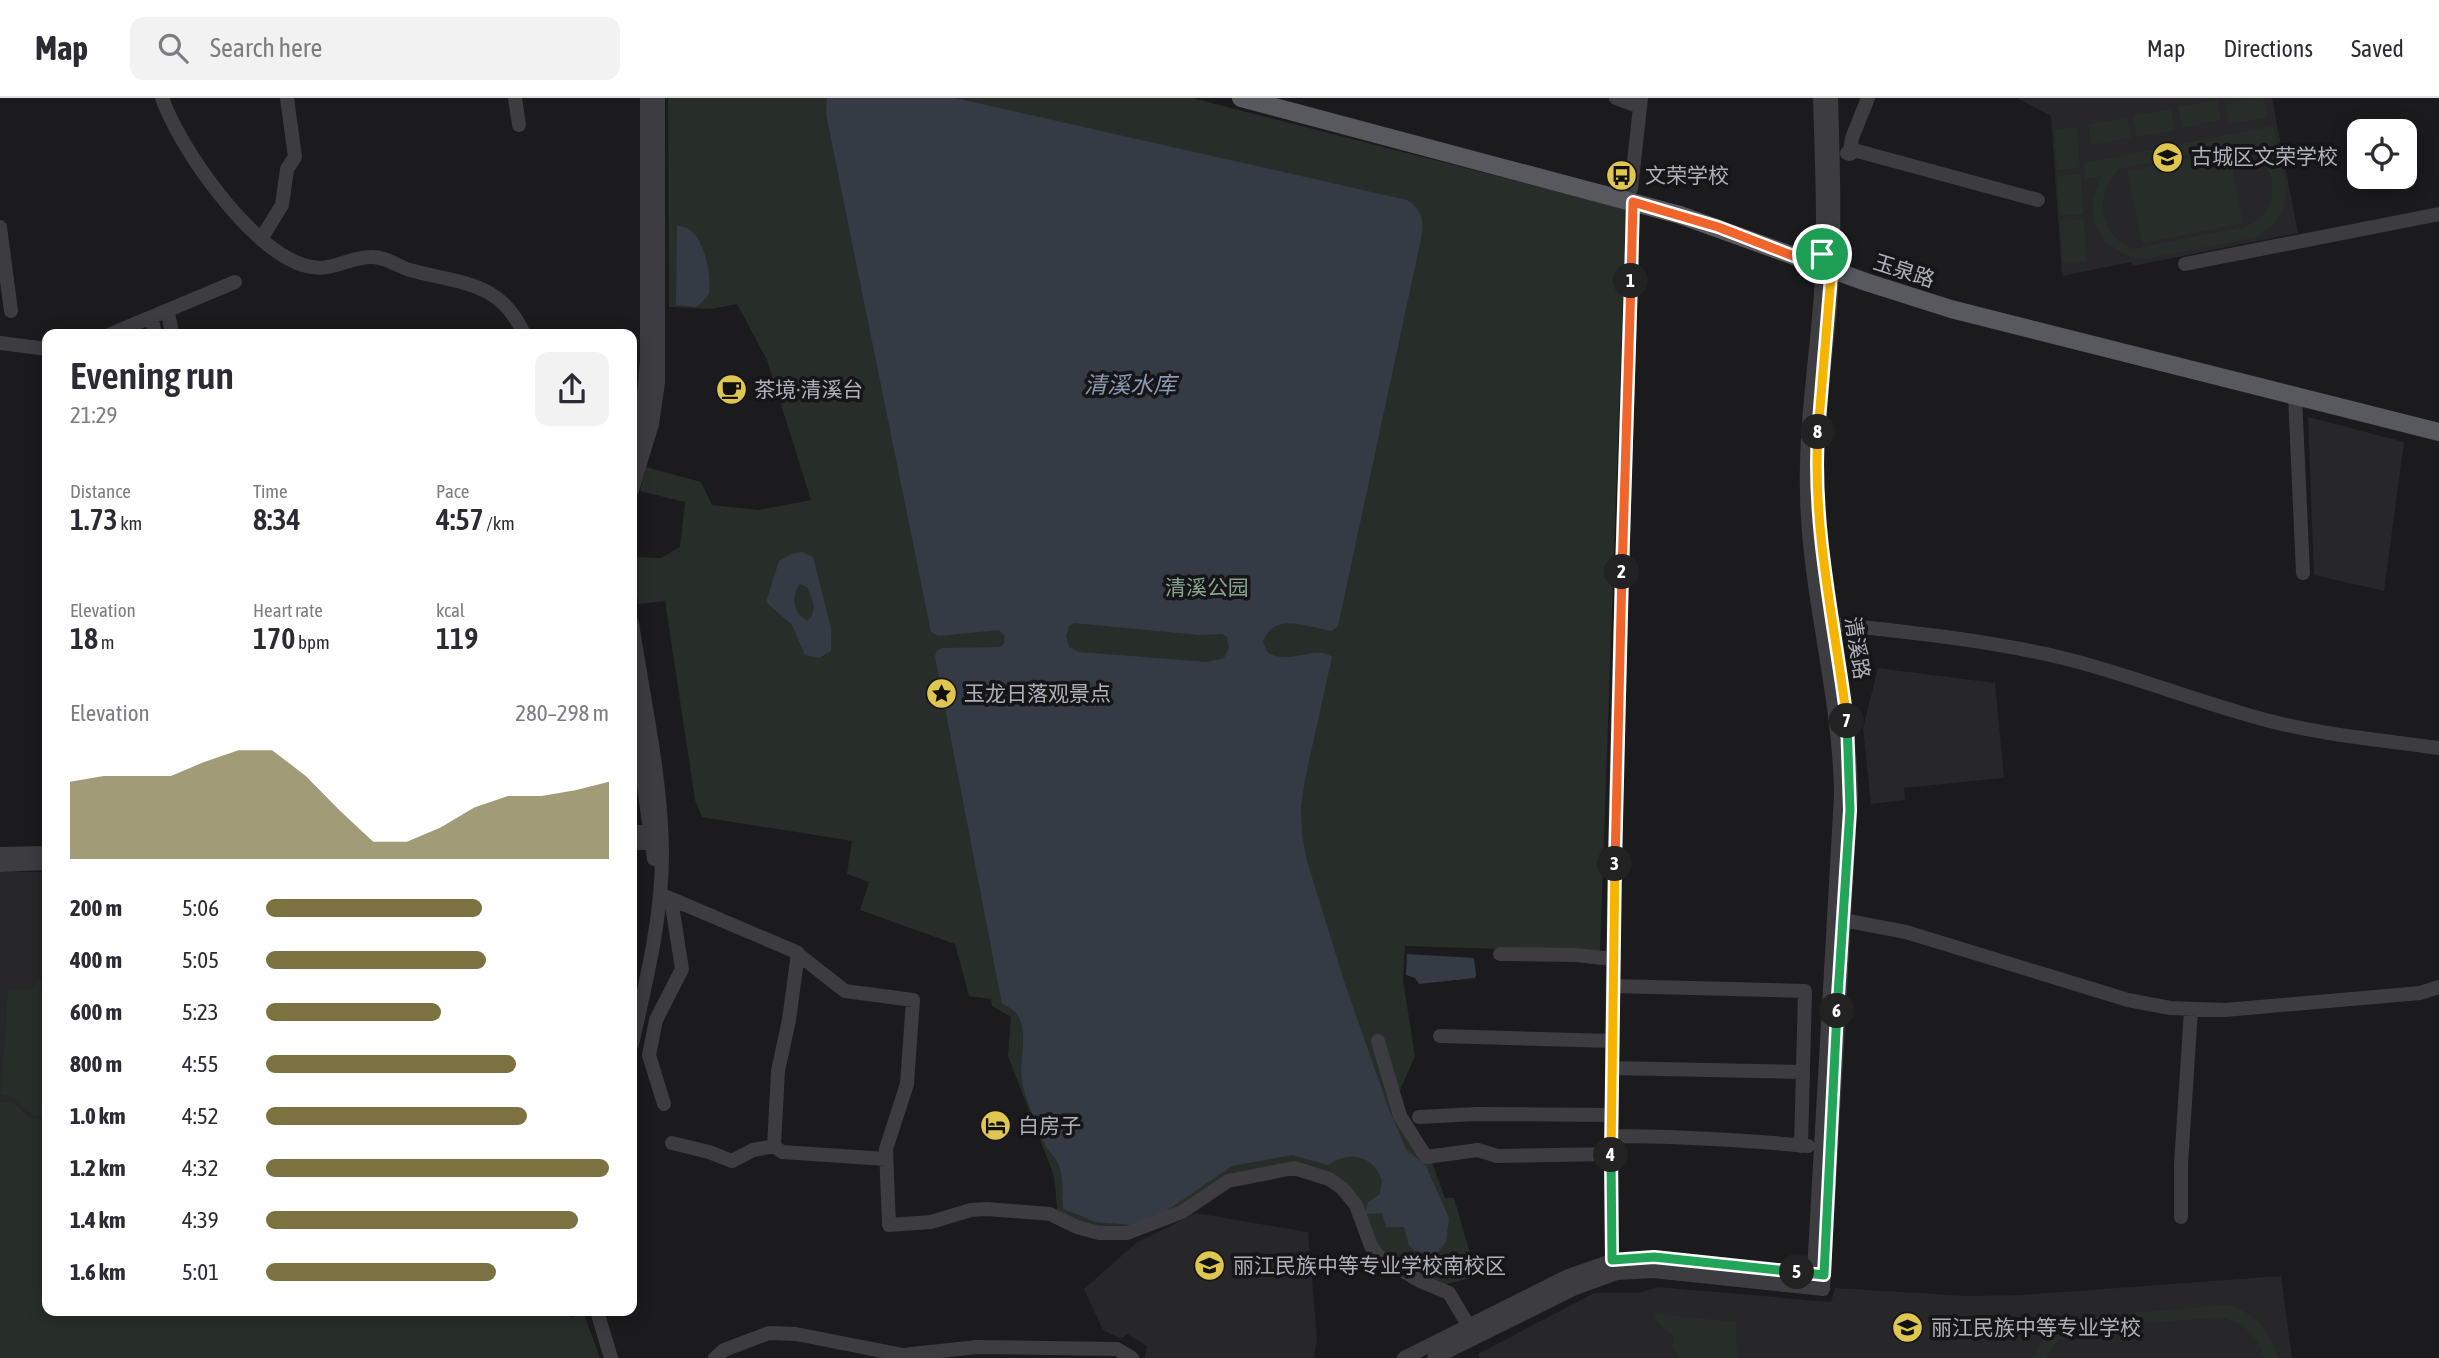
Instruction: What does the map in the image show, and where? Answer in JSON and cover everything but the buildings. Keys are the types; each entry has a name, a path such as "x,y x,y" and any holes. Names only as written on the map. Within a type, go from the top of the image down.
{"main road":[{"name":"玉泉路","path":"1241,98 1632,195"},
{"name":"玉泉路","path":"1287,98 1632,195 1718,227 1827,262 1954,298 2439,420"},
{"name":"玉泉路","path":"1827,262 1951,309 2439,432"}],"street":[{"path":"162,98 174,126 194,159 261,239 290,260 318,270 371,256 408,269 484,288 506,304 521,329"},
{"path":"261,239 282,205 288,169 295,157 287,98"},
{"path":"515,98 519,125"},
{"path":"637,414 647,361 646,98"},
{"path":"637,474 650,431 658,383 658,98"},
{"path":"1612,1260 1613,986 1632,195 1640,103 1616,98"},
{"name":"清溪路","path":"1819,1281 1820,1147 1841,795 1838,727 1812,567 1807,495 1808,428 1827,262 1820,98"},
{"name":"清溪路","path":"1819,1281 1851,768 1847,715 1819,538 1816,473 1832,152 1831,98"},
{"path":"1832,152 1850,154 1868,98"},
{"path":"1850,149 2038,200"},
{"path":"2185,264 2439,214"},
{"path":"0,227 11,311"},
{"path":"125,329 168,313 235,282"},
{"path":"168,313 171,329"},
{"path":"152,319 154,329"},
{"path":"0,343 42,348"},
{"path":"2295,396 2303,573"},
{"path":"1832,624 2020,648 2097,667 2279,723 2360,738 2439,748"},
{"path":"637,665 657,837 658,913 637,1019"},
{"path":"637,727 666,897 682,969 652,1033 649,1062 664,1104"},
{"path":"637,833 657,837"},
{"path":"637,842 657,837"},
{"path":"0,854 42,853"},
{"path":"0,865 42,863"},
{"path":"658,913 666,897"},
{"path":"666,897 766,937 798,953 841,989 852,994 913,1000 907,1084 894,1119 886,1159 889,1225 930,1222 971,1210 987,1209 1050,1214 1077,1227 1108,1234 1136,1231 1164,1220 1237,1178 1289,1168 1299,1169 1329,1179 1342,1188 1356,1205 1378,1256 1420,1281 1449,1293 1468,1325"},
{"path":"1843,920 1906,932 2128,1000 2192,1010 2225,1010 2420,993 2439,987"},
{"path":"775,1146 778,1071 789,1020 798,953"},
{"path":"1500,954 1575,955 1614,959"},
{"path":"1613,986 1805,990 1801,1146"},
{"path":"2181,1217 2181,1164 2192,1010"},
{"path":"637,1029 652,1033"},
{"path":"1440,1036 1612,1041"},
{"path":"1378,1041 1400,1116 1426,1157 1478,1150 1497,1156 1611,1154"},
{"path":"1612,1068 1803,1072"},
{"path":"1419,1117 1476,1114 1611,1115"},
{"path":"1611,1136 1712,1137 1733,1142 1820,1147"},
{"path":"672,1143 732,1161 753,1150 775,1146"},
{"path":"775,1146 782,1152 886,1159"},
{"path":"1404,1358 1567,1276 1612,1260 1654,1257 1819,1281"},
{"path":"1434,1358 1573,1289 1616,1273 1653,1271 1819,1281"},
{"path":"598,1316 611,1358"},
{"path":"715,1358 724,1350 769,1333 796,1334 903,1355 989,1347 1117,1349 1132,1358"}],"shaded area":[{"name":"古城区文荣学校","path":"2017,98 2272,98 2298,233 2133,266 2131,262 2062,276 2051,116"},
{"path":"2308,417 2404,442 2384,591 2314,575"},
{"path":"1878,668 1995,683 2004,778 1904,788 1905,800 1871,804 1863,728"},
{"path":"0,872 42,872 42,1119 30,1117 14,1103 0,1101"},
{"name":"丽江民族中等专业学校南校区","path":"1196,1213 1308,1232 1317,1339 1314,1358 1145,1358 1147,1346 1127,1334 1121,1339 1103,1330 1084,1289 1136,1243"},
{"name":"丽江民族中等专业学校","path":"2281,1276 2292,1358 1479,1358 1478,1354 1594,1293 1639,1293 1658,1287 1831,1302 1835,1288 1967,1296 2020,1295"}],"green space":[{"name":"清溪公园","path":"668,98 1192,98 1626,209 1600,952 1405,946 1403,980 1415,1056 1398,1095 1403,1115 1432,1162 1445,1198 1454,1198 1477,1277 1446,1284 1433,1281 1381,1251 1360,1208 1302,1165 1204,1192 1146,1224 1106,1229 1058,1215 1054,1176 1008,1056 1011,1017 992,1006 991,999 969,996 955,944 860,910 869,882 847,874 852,841 702,817 695,800 665,601 638,604 637,595 637,557 661,558 680,547 685,502 640,491 646,467 701,482 712,505 759,510 811,500 767,360 737,304 712,309 669,307"},
{"path":"2264,98 2268,117 2229,124 2225,104"},
{"path":"2217,100 2221,120 2182,128 2178,107"},
{"path":"2171,109 2175,130 2137,137 2133,116"},
{"path":"2127,117 2131,138 2092,145 2088,125"},
{"path":"2273,126 2284,172 2285,201 2272,226 2257,237 2146,259 2129,257 2106,243 2093,221 2093,197 2102,176 2085,179 2084,163","holes":["2230,147 2246,150 2258,157 2267,168 2272,181 2272,194 2268,207 2259,218 2245,227 2133,249 2122,243 2107,225 2103,202 2105,191 2118,169"]},
{"path":"2077,128 2080,168 2057,170 2054,129"},
{"path":"2229,151 2243,223 2142,243 2127,171"},
{"path":"2081,174 2083,214 2060,216 2057,176"},
{"path":"2084,219 2086,261 2063,262 2060,221"},
{"path":"42,981 42,1115 31,1114 12,1096 1,1095 8,989 31,989"},
{"path":"0,1101 14,1103 30,1117 42,1119 42,1316 585,1316 600,1358 0,1358"},
{"path":"2230,1305 2247,1313 2261,1325 2267,1332 2278,1358 2264,1358 2258,1343 2248,1331 2235,1322 2219,1317 2081,1329 2059,1340 2046,1358 2031,1358 2047,1334 2046,1320"},
{"path":"1656,1314 1736,1322 1737,1358 1679,1358 1672,1346 1674,1337 1654,1319"}],"water":[{"name":"清溪水库","path":"827,98 955,98 1407,200 1419,212 1422,222 1421,239 1338,626 1332,631 1293,623 1284,624 1275,626 1268,632 1263,642 1267,652 1276,656 1293,657 1317,653 1332,657 1305,779 1301,807 1302,834 1307,861 1344,981 1388,1107 1406,1149 1426,1166 1449,1218 1446,1242 1434,1257 1414,1250 1409,1245 1404,1227 1386,1227 1382,1213 1365,1214 1368,1202 1380,1194 1382,1180 1373,1165 1359,1157 1344,1158 1328,1165 1292,1155 1232,1166 1159,1216 1131,1225 1096,1222 1063,1209 1061,1171 1044,1143 1023,1087 1022,1027 1019,1017 1002,1004 935,656 942,648 999,647 1004,644 1005,636 999,630 938,636 931,632 826,114","holes":["1074,623 1200,635 1222,634 1227,637 1229,648 1224,658 1207,662 1079,652 1069,647 1066,636 1069,626"]},
{"path":"677,226 693,233 707,263 709,294 697,307 676,305"},
{"path":"802,552 813,557 831,628 831,651 819,658 805,655 792,625 766,602 779,561 791,554","holes":["800,584 807,587 814,609 808,621 799,614 794,600"]},
{"path":"1407,954 1474,958 1476,975 1475,978 1419,984 1415,978 1406,975"}],"place":[{"name":"古城区文荣学校","path":"2168,157"},
{"name":"文荣学校","path":"1622,176"},
{"name":"茶境·清溪台","path":"731,390"},
{"name":"玉龙日落观景点","path":"941,694"},
{"name":"白房子","path":"995,1126"},
{"name":"丽江民族中等专业学校南校区","path":"1210,1266"},
{"name":"丽江民族中等专业学校","path":"1908,1328"}],"route":[{"path":"1633,202 1718,227 1822,267 1822,254 1832,258 1832,264 1817,451 1818,517 1822,565 1848,726 1851,768 1824,1275 1654,1257 1612,1260 1611,1115 1619,704 1633,202"}]}
